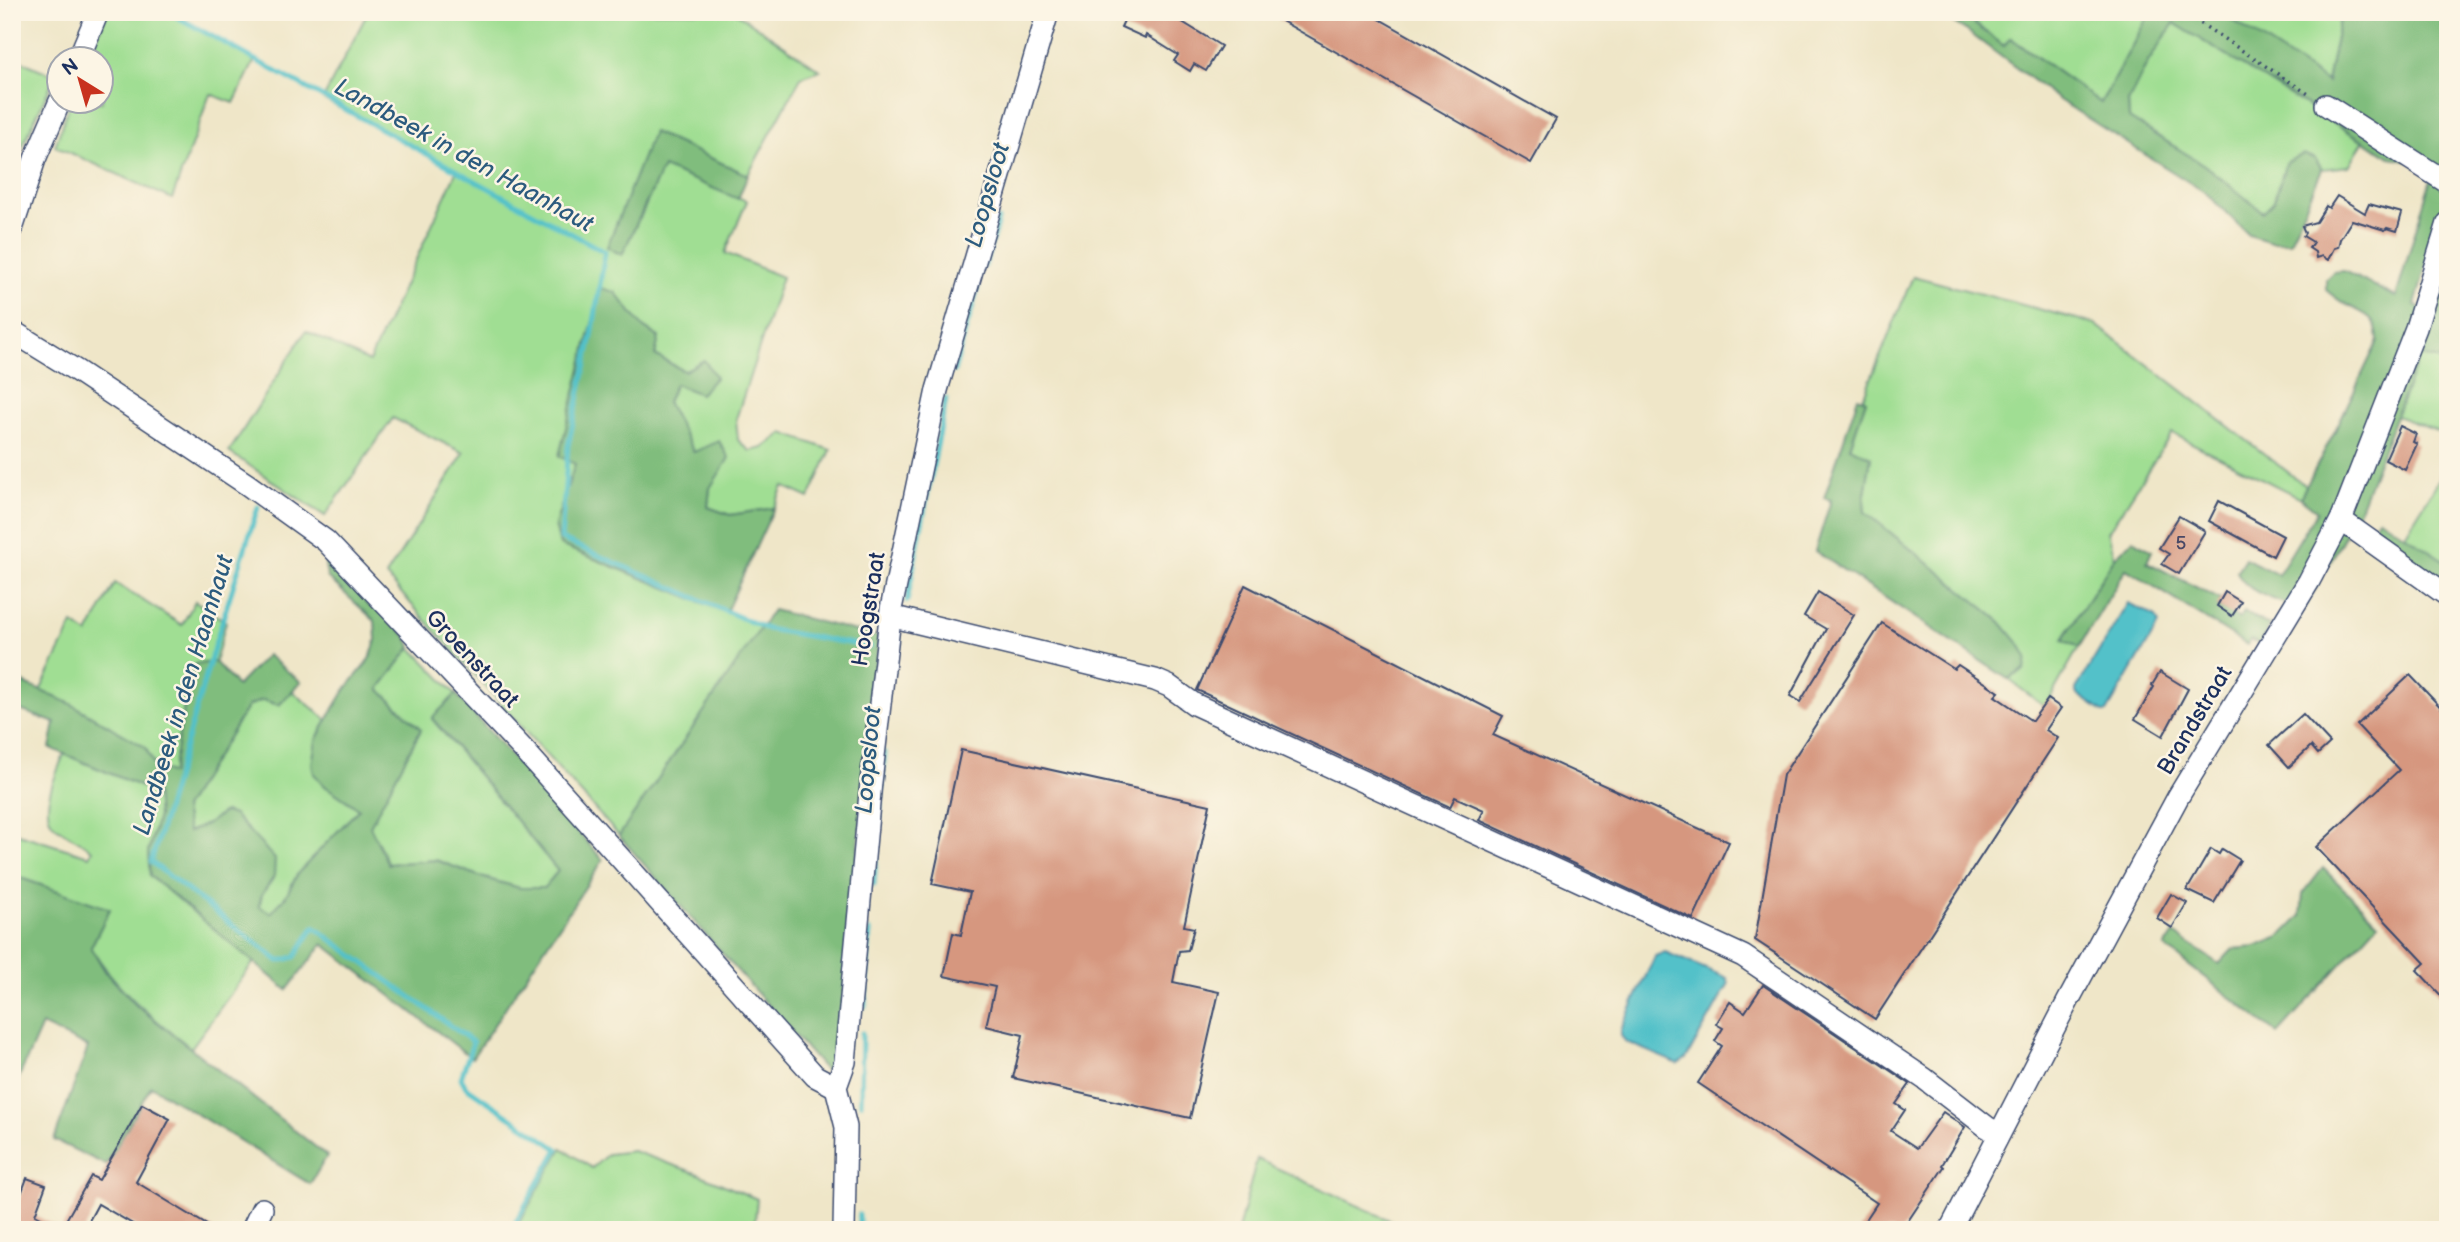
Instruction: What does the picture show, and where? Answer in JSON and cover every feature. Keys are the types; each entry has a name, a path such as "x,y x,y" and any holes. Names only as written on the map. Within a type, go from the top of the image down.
{"street":[{"path":"84,46 98,12"},
{"name":"Hoogstraat","path":"836,1087 845,1062 890,616 937,390 1048,12"},
{"path":"2326,105 2448,183"},
{"path":"12,229 35,159 54,116"},
{"name":"Brandstraat","path":"1950,1230 2178,797 2309,581 2341,520 2416,328 2448,223"},
{"name":"Groenstraat","path":"12,331 77,371 326,541 522,748 815,1076 836,1087"},
{"path":"2341,520 2448,596"},
{"path":"890,616 1155,680 1194,704 1743,956 1925,1079 1999,1134"},
{"path":"836,1087 846,1127 844,1230"},
{"path":"251,1230 262,1209"}],"path":[{"path":"2183,12 2326,105"}],"green space":[{"path":"107,12 171,12 255,60 234,103 210,94 172,199 55,146 65,116 116,116 116,46 93,46"},
{"path":"368,12 735,12 820,70 801,77 748,175 653,133 640,218 663,166 747,201 725,253 782,277 736,419 738,440 750,451 763,448 783,433 831,450 809,498 783,486 774,508 730,515 708,507 710,488 667,402 684,371 655,355 659,337 643,327 615,292 560,456 576,463 555,525 560,545 762,627 619,836 386,576 464,453 393,418 325,516 229,452 306,331 369,362 457,170 323,99"},
{"path":"1937,12 1971,12 1968,19 2004,46 2010,38 2101,103 2147,18 2163,14 2162,12 2220,12 2327,82 2341,12 2448,12 2448,188 2415,305 2433,313 2448,261 2448,361 2419,356 2361,506 2304,610 2247,586 2237,571 2245,558 2278,575 2317,511 2300,498 2378,341 2375,326 2369,317 2326,290 2326,279 2334,272 2344,271 2396,297 2435,165 2390,157 2174,23 2148,62 2128,102 2129,118 2204,165 2263,212 2274,201 2286,162 2304,154 2315,159 2322,169 2290,242 2271,242 2249,235 2206,193 2059,100 1967,31"},
{"path":"1971,12 2164,14 2147,19 2101,103 2011,38 2004,46 1968,18"},
{"path":"2220,12 2341,12 2327,82"},
{"path":"2174,23 2363,141 2349,166 2322,169 2315,159 2278,185 2274,201 2263,212 2204,165 2129,118 2128,102 2148,62"},
{"path":"12,57 46,72 46,95 12,169"},
{"path":"653,132 748,175 738,199 663,167 622,255 607,247"},
{"path":"1913,276 2095,324 2306,486 2300,498 2172,433 2108,532 2115,557 2063,639 2079,647 2045,707 2008,679 2025,670 2001,622 1865,512 1864,500 1871,458 1850,448 1866,400 1863,398"},
{"path":"601,288 615,292 643,327 659,338 655,355 684,371 704,360 716,377 700,394 675,384 667,402 694,452 719,441 729,458 710,488 708,507 730,515 774,508 726,612 560,545 555,525 575,464 559,456"},
{"path":"2419,355 2448,361 2448,563 2405,535 2440,478 2445,434 2396,416"},
{"path":"1858,397 1866,400 1850,447 1871,457 1864,500 1865,512 2001,622 2021,646 2027,658 2025,670 2008,679 1815,551 1831,500 1824,498"},
{"path":"2379,518 2448,563 2448,587 2369,531"},
{"path":"2133,540 2152,551 2147,562 2221,600 2218,607 2240,619 2244,612 2270,626 2259,644 2251,640 2247,645 2126,569 2079,647 2063,640 2115,557"},
{"path":"331,557 407,637 411,647 379,689 421,729 370,826 388,864 436,860 520,888 544,888 558,871 432,718 456,694 603,860 472,1058 323,944 287,990 150,876 148,852 158,816 156,793 50,748 55,723 12,707 12,678 69,703 145,747 154,765 172,774 188,685 195,664 215,662 237,686 267,655 301,682 279,705 263,700 248,706 184,808 188,832 209,823 224,812 234,815 275,859 274,877 262,894 259,906 271,913 286,896 298,873 359,809 325,786 314,774 312,764 316,740 345,690 370,659 376,640 375,621 327,577 325,564"},
{"path":"115,583 182,625 195,601 226,622 215,662 195,664 188,685 172,774 154,765 145,747 69,703 40,691 73,624 88,634"},
{"path":"773,610 879,637 836,1070 830,1072 824,1069 619,836"},
{"path":"411,647 456,694 432,719 558,871 544,888 520,888 436,860 388,864 369,826 421,730 379,689"},
{"path":"292,691 327,720 316,740 325,786 359,809 298,873 286,896 271,913 259,906 262,894 274,877 224,812 209,823 188,832 184,808 248,706 263,700 279,705"},
{"path":"64,754 156,793 158,816 148,852 150,876 254,962 191,1048 124,990 91,947 109,909 12,875 12,838 15,833 89,856 92,850 59,829 50,819 48,801"},
{"path":"2323,868 2378,923 2278,1034 2165,947 2174,934 2219,964 2233,949 2255,947 2280,937 2301,916 2303,894"},
{"path":"12,875 110,909 91,947 105,971 136,1005 327,1156 310,1184 151,1086 106,1165 54,1140 88,1047 42,1025 12,1093"},
{"path":"562,1148 592,1168 608,1154 633,1151 696,1173 757,1199 754,1230 515,1230"},
{"path":"1257,1159 1411,1230 1238,1230"}],"water":[{"path":"2128,603 2156,617 2159,624 2107,712 2103,712 2076,693 2076,689"},
{"path":"1665,952 1727,978 1729,983 1686,1059 1678,1064 1626,1042 1621,1036 1621,1030 1655,956"}],"building":[{"path":"1128,12 1166,12 1221,46 1206,71 1194,64 1190,71 1174,61 1178,55 1146,35 1145,38 1121,27"},
{"path":"1266,12 1367,12 1556,119 1531,163"},
{"path":"2337,196 2365,213 2369,204 2402,213 2397,231 2352,220 2328,260 2322,256 2316,258 2315,252 2309,248 2313,242 2303,236 2305,233 2302,226 2316,222 2326,206 2329,208"},
{"path":"2400,426 2416,434 2413,442 2417,444 2405,470 2385,460"},
{"path":"2219,501 2283,536 2273,556 2209,521"},
{"path":"2179,516 2205,531 2179,574 2162,564 2169,554 2159,548"},
{"path":"1245,585 1503,716 1493,735 1729,842 1693,919 1479,820 1484,810 1455,797 1450,807 1197,690"},
{"path":"1818,592 1854,615 1800,702 1790,696 1826,629 1804,616"},
{"path":"2225,592 2241,602 2232,616 2217,606"},
{"path":"1882,623 1954,669 1958,665 1999,692 1995,696 2032,721 2048,699 2061,708 2046,730 2058,738 1875,1019 1755,940 1783,775"},
{"path":"2160,672 2188,689 2163,736 2135,719"},
{"path":"2410,675 2448,715 2448,1003 2417,970 2425,963 2316,847 2399,770 2357,725"},
{"path":"2303,714 2330,743 2318,754 2311,746 2289,767 2269,745"},
{"path":"961,750 1210,805 1184,926 1194,928 1188,950 1179,951 1173,982 1219,992 1190,1118 1013,1078 1023,1035 986,1026 995,987 944,976 953,933 961,935 970,892 932,884"},
{"path":"2211,849 2219,854 2222,849 2240,860 2214,903 2187,890"},
{"path":"2171,894 2187,903 2172,928 2157,918"},
{"path":"1763,985 1910,1084 1896,1104 1905,1110 1891,1131 1917,1148 1943,1112 1965,1127 1942,1165 1944,1167 1902,1230 1859,1230 1877,1203 1698,1083 1722,1046 1715,1041 1723,1028 1716,1024 1730,1002 1745,1012"},
{"path":"142,1104 170,1119 136,1182 215,1230 143,1230 98,1204 84,1230 12,1230 12,1199 18,1202 27,1178 46,1185 35,1215 61,1229 91,1176 99,1180"}],"waterway":[{"name":"Landbeek in den Haanhaut","path":"168,12 605,252 592,336 568,446 561,539 767,629 870,647"},
{"name":"Loopsloot","path":"985,266 998,220"},
{"name":"Loopsloot","path":"954,371 978,288"},
{"name":"Loopsloot","path":"907,601 946,399"},
{"name":"Landbeek in den Haanhaut","path":"258,507 151,862 279,961 295,957 314,927 473,1042 461,1078 466,1087 558,1149 511,1230"},
{"name":"Loopsloot","path":"874,884 885,753"},
{"name":"Loopsloot","path":"865,1006 870,931"},
{"name":"Loopsloot","path":"861,1103 862,1033"},
{"name":"Loopsloot","path":"859,1215 859,1230"}]}
